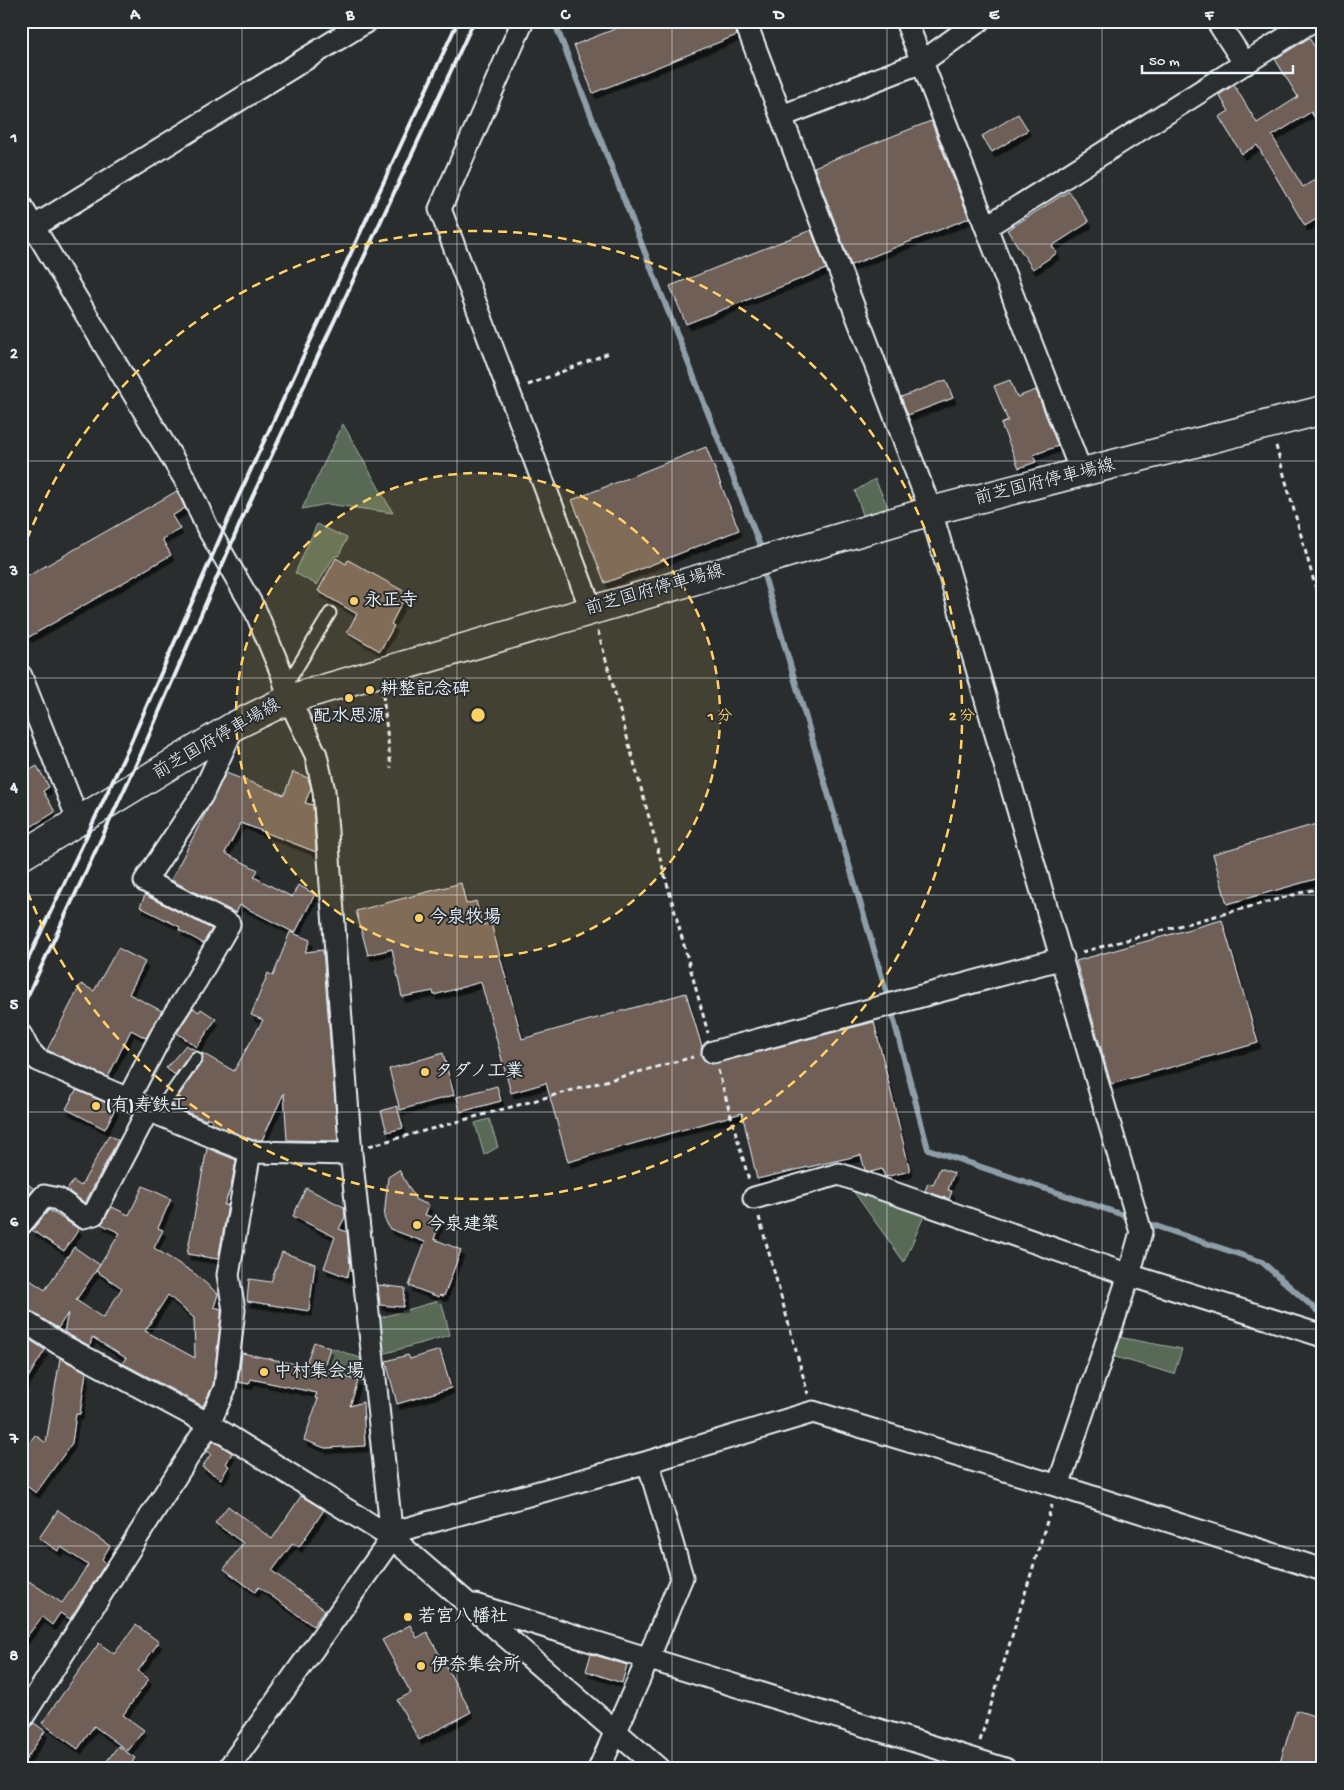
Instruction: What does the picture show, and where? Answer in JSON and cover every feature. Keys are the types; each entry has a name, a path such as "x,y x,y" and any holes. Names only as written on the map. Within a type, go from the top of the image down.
{"main road":[{"name":"前芝国府停車場線","path":"21,856 287,693 380,672 931,511 1082,474 1323,410"}],"street":[{"path":"34,226 367,21"},
{"path":"523,21 440,209 592,609"},
{"path":"745,21 931,511 1063,958 1141,1232 1129,1275 1058,1486"},
{"path":"906,21 1082,474"},
{"path":"782,116 922,62 979,21"},
{"path":"1218,21 1245,64"},
{"path":"986,227 1314,21 1323,35"},
{"path":"21,206 186,481 208,527 256,612 287,693 316,755 324,791 352,1154 392,1538"},
{"path":"21,676 79,822"},
{"path":"128,1099 164,1030 196,981 229,924 145,880 202,795 234,726"},
{"path":"713,1052 1063,958"},
{"path":"21,1035 28,1049 38,1060 128,1099 153,1112 250,1152 352,1154"},
{"path":"21,1224 44,1196 58,1199 83,1217 89,1217 94,1214 153,1112"},
{"path":"21,1720 209,1424 225,1388 234,1310 228,1274 250,1152"},
{"path":"754,1198 839,1174 1129,1275 1323,1336"},
{"path":"21,1319 58,1343 209,1424 392,1538 659,1769"},
{"path":"228,1769 392,1538 405,1529 648,1462 813,1412 1058,1486 1323,1570"},
{"path":"599,1769 682,1577 648,1462"},
{"path":"466,1602 1005,1769"}],"lane":[{"path":"287,693 330,613"},
{"path":"153,1112 196,1058"}],"path":[{"path":"509,392 609,353"},
{"path":"1270,425 1323,614"},
{"path":"592,609 813,1412"},
{"path":"380,672 391,768"},
{"path":"1063,958 1323,887"},
{"path":"352,1154 372,1145 713,1052"},
{"path":"974,1759 1058,1486"}],"green space":[{"path":"343,424 393,513 327,504 302,509"},
{"path":"875,479 891,514 865,521 855,491"},
{"path":"317,524 347,538 339,555 334,557 317,585 295,573"},
{"path":"489,1119 498,1147 484,1155 475,1123"},
{"path":"846,1181 927,1209 904,1262"},
{"path":"441,1300 450,1335 379,1355 376,1319"},
{"path":"1118,1337 1182,1349 1174,1374 1112,1356"},
{"path":"332,1348 369,1361 372,1385 325,1369"}],"building":[{"path":"635,21 733,21 737,35 593,93 574,45"},
{"path":"1309,38 1323,60 1323,131 1311,112 1272,136 1303,187 1323,175 1323,215 1305,226 1257,145 1242,154 1219,117 1229,111 1219,95 1234,85 1257,123 1298,97 1275,59"},
{"path":"1018,114 1028,130 992,152 982,136"},
{"path":"931,121 969,218 851,265 814,167"},
{"path":"1069,191 1089,222 1052,246 1057,253 1033,269 1007,230"},
{"path":"811,230 826,269 686,324 670,286"},
{"path":"946,380 953,398 908,415 901,397"},
{"path":"1010,380 1017,397 1036,390 1058,446 1033,455 1036,462 1019,468 1001,424 1008,421 994,386"},
{"path":"706,447 739,530 605,583 572,500"},
{"path":"177,491 185,508 172,516 180,529 162,539 171,555 29,637 21,624 21,580"},
{"path":"336,558 346,564 348,560 407,593 391,624 394,626 380,651 347,632 357,614 318,591"},
{"path":"37,766 49,787 43,791 55,812 21,833 21,775"},
{"path":"293,772 308,778 311,788 305,803 313,805 316,852 241,823 225,853 258,870 254,877 292,897 298,885 315,894 295,933 240,905 236,913 171,880 226,773 284,795"},
{"path":"1323,822 1323,877 1227,904 1213,854"},
{"path":"461,883 466,904 476,901 482,925 491,923 522,1039 686,993 702,1047 701,1056 710,1064 874,1022 910,1171 885,1177 882,1169 871,1172 865,1170 861,1155 757,1179 742,1113 568,1162 546,1083 511,1093 481,982 434,995 433,991 402,997 392,949 368,955 356,911"},
{"path":"145,895 212,929 203,943 179,930 180,927 140,907"},
{"path":"1222,920 1258,1043 1111,1084 1076,961"},
{"path":"290,932 310,940 305,952 323,950 338,1141 287,1140 284,1093 262,1140 253,1140 211,1123 212,1119 207,1118 206,1120 172,1106 202,1062 202,1053 234,1071 263,1020 251,1015 268,973 273,976"},
{"path":"118,948 145,962 129,994 162,1011 146,1038 131,1030 108,1077 47,1050 81,984 94,991"},
{"path":"193,1008 199,1012 201,1009 216,1019 197,1047 177,1033"},
{"path":"186,1045 197,1051 190,1054 175,1075 166,1068"},
{"name":"タダノ工業","path":"443,1053 454,1095 400,1110 389,1069"},
{"path":"497,1086 501,1101 460,1112 457,1097"},
{"path":"76,1090 116,1107 105,1129 66,1109"},
{"path":"397,1106 403,1128 387,1132 381,1111"},
{"path":"109,1135 118,1140 85,1203 67,1190 73,1181 81,1186"},
{"path":"207,1148 236,1160 231,1187 224,1205 228,1205 218,1259 187,1254"},
{"path":"940,1168 954,1173 948,1190 952,1191 949,1199 925,1191 928,1183 933,1185"},
{"path":"399,1170 416,1200 429,1205 425,1215 441,1220 434,1239 461,1250 444,1296 440,1295 439,1297 409,1286 425,1242 390,1229 384,1218 388,1177"},
{"path":"21,1178 34,1189 21,1204"},
{"path":"143,1186 171,1199 158,1228 163,1230 154,1248 194,1273 218,1294 214,1307 221,1309 213,1385 203,1406 122,1363 126,1358 92,1337 90,1346 64,1332 68,1313 58,1328 21,1307 21,1274 45,1290 74,1247 100,1265 120,1233 101,1224 112,1207 129,1215","holes":["97,1269 96,1271 122,1288 103,1318 76,1300","168,1295 194,1318 195,1358 145,1331"]},
{"path":"306,1188 344,1207 345,1217 339,1229 347,1232 350,1267 347,1277 324,1268 335,1237 293,1216"},
{"path":"49,1210 79,1229 64,1251 32,1230"},
{"path":"282,1252 315,1264 309,1311 247,1301 249,1279 271,1282"},
{"path":"378,1285 405,1288 403,1307 380,1305"},
{"path":"21,1334 45,1350 21,1389"},
{"path":"314,1342 330,1348 323,1369 358,1381 350,1406 363,1402 365,1446 325,1448 304,1440 318,1399 315,1398 317,1393 251,1379 249,1384 238,1382 242,1353 305,1366"},
{"path":"440,1350 451,1388 397,1404 386,1361 408,1355 410,1359"},
{"path":"60,1358 86,1372 80,1414 76,1414 72,1443 36,1493 21,1482 21,1454 35,1435 46,1443"},
{"path":"213,1441 232,1453 226,1464 229,1466 221,1479 202,1467 211,1454 207,1451"},
{"path":"301,1496 324,1510 299,1547 293,1543 272,1571 325,1610 313,1626 259,1587 255,1592 224,1569 243,1543 215,1523 228,1506 272,1539"},
{"path":"58,1510 110,1546 102,1559 106,1563 70,1619 60,1613 52,1625 42,1617 21,1644 21,1576 62,1603 88,1565 61,1547 58,1551 39,1538"},
{"path":"136,1625 159,1642 138,1671 149,1679 123,1715 144,1730 128,1751 94,1726 78,1749 42,1723 99,1643 114,1654"},
{"name":"伊奈集会所","path":"410,1625 417,1638 427,1632 471,1712 419,1740 397,1700 411,1693 382,1640"},
{"path":"591,1654 627,1665 622,1683 586,1671"},
{"path":"1296,1710 1323,1719 1323,1769 1278,1769"},
{"path":"34,1723 45,1731 21,1767 21,1734"},
{"path":"118,1746 135,1758 128,1769 101,1769"}],"waterway":[{"path":"554,21 763,553"},
{"path":"763,572 887,994 928,1149 1132,1218"},
{"path":"1144,1222 1262,1262 1323,1316"}],"railway":[{"path":"21,974 127,751 234,506 458,21"},
{"path":"21,1010 141,754 242,519 474,21"}],"place":[{"name":"永正寺","path":"354,601"},
{"name":"耕整記念碑","path":"370,690"},
{"name":"配水思源","path":"349,698"},
{"name":"今泉牧場","path":"419,918"},
{"name":"タダノ工業","path":"425,1072"},
{"name":"(有)寿鉄工","path":"96,1106"},
{"name":"今泉建築","path":"417,1225"},
{"name":"中村集会場","path":"264,1372"},
{"name":"若宮八幡社","path":"408,1617"},
{"name":"伊奈集会所","path":"421,1666"}]}
